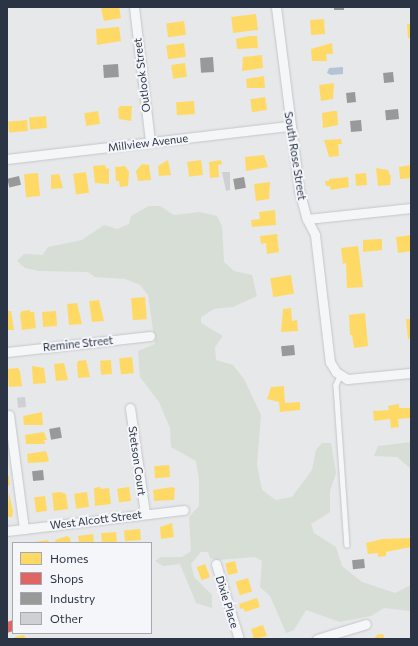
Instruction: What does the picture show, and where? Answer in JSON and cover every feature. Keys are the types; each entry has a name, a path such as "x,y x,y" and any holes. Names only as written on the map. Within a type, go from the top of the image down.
{"street":[{"name":"Outlook Street","path":"134,7 150,142"},
{"name":"South Rose Street","path":"276,7 299,190 307,219 315,235 330,362 338,374"},
{"name":"Millview Avenue","path":"7,159 290,126"},
{"path":"307,219 411,208"},
{"name":"Remine Street","path":"7,352 150,336"},
{"path":"338,374 355,379 411,373"},
{"name":"Stetson Court","path":"130,408 145,514"},
{"path":"9,415 24,529"},
{"name":"West Alcott Street","path":"7,531 184,510"},
{"name":"Dixie Place","path":"216,564 239,639"},
{"path":"317,639 366,624"}],"lane":[{"path":"338,374 336,385 347,545"}],"shaded area":[{"path":"149,206 160,206 174,215 200,212 217,216 222,226 224,262 234,271 252,275 257,296 233,307 214,309 201,317 201,323 223,336 215,347 216,360 233,365 244,379 261,415 257,465 262,490 276,500 292,497 312,470 316,450 322,443 331,443 336,473 330,491 330,512 311,524 314,533 336,547 342,566 362,582 395,593 411,585 411,611 384,608 371,616 340,622 306,610 294,630 286,633 270,596 260,587 262,561 255,557 218,560 210,558 208,552 201,552 191,564 194,577 212,595 212,608 196,603 180,564 163,566 155,561 161,557 182,557 191,551 189,517 199,506 199,480 196,461 171,447 170,428 159,402 140,377 138,351 155,344 148,295 140,285 125,279 95,277 88,272 39,271 25,268 17,261 24,254 43,255 48,247 82,240 104,225 117,229 129,224 131,216"},
{"path":"411,442 411,469 397,457 374,456 378,446"}],"water":[{"path":"343,67 343,74 331,75 327,73 329,68"}],"building: Homes":[{"path":"119,7 121,18 104,21 101,8"},
{"path":"256,14 258,30 233,33 231,17"},
{"path":"324,19 325,34 311,35 310,20"},
{"path":"184,21 186,35 168,37 166,24"},
{"path":"407,24 411,24 411,38 408,38"},
{"path":"119,27 121,41 97,45 96,29"},
{"path":"257,36 258,48 237,49 236,39"},
{"path":"184,43 186,57 168,59 166,46"},
{"path":"332,43 333,54 326,54 327,61 312,61 311,49"},
{"path":"262,55 263,68 242,71 243,57"},
{"path":"185,63 187,77 173,79 171,65"},
{"path":"264,76 265,88 247,88 246,79"},
{"path":"334,83 333,99 321,101 319,85"},
{"path":"265,97 267,110 252,112 250,99"},
{"path":"194,101 195,114 177,115 176,102"},
{"path":"121,106 132,106 131,121 119,119 118,108"},
{"path":"98,111 100,124 86,126 84,113"},
{"path":"337,111 338,125 323,128 322,113"},
{"path":"46,116 47,128 30,129 29,117"},
{"path":"27,120 28,131 9,133 8,122"},
{"path":"341,139 342,144 338,144 339,156 329,157 324,140"},
{"path":"264,155 268,167 246,171 245,157"},
{"path":"168,160 171,175 159,176 158,166"},
{"path":"201,160 203,175 189,177 187,162"},
{"path":"221,160 222,164 218,165 219,177 210,178 209,162"},
{"path":"142,164 149,165 151,180 138,181 136,171"},
{"path":"105,165 106,169 109,168 109,184 95,183 93,166"},
{"path":"411,165 411,178 400,179 399,167"},
{"path":"125,166 129,172 128,186 120,187 119,181 116,181 115,167"},
{"path":"376,168 388,170 391,177 390,185 378,186"},
{"path":"86,172 89,193 76,195 73,174"},
{"path":"38,173 40,196 26,197 24,174"},
{"path":"366,173 367,185 356,186 355,174"},
{"path":"59,174 63,188 51,189 51,175"},
{"path":"348,177 349,187 331,190 330,186 326,186 325,181 329,181 329,179"},
{"path":"270,182 269,199 256,201 254,184"},
{"path":"275,210 276,225 252,227 251,220 260,219 259,212"},
{"path":"277,234 279,252 267,254 266,243 261,244 260,236"},
{"path":"411,235 411,251 398,253 396,237"},
{"path":"382,239 382,250 363,252 363,240"},
{"path":"358,246 363,287 347,288 346,263 343,264 341,248"},
{"path":"291,275 294,294 273,297 270,278"},
{"path":"145,297 147,319 133,320 131,298"},
{"path":"99,300 104,321 92,322 89,301"},
{"path":"77,303 82,324 69,325 67,304"},
{"path":"291,308 292,321 297,320 298,331 281,332 283,309"},
{"path":"30,310 30,312 34,312 36,328 22,330 20,314 22,311"},
{"path":"7,311 11,311 14,330 7,330"},
{"path":"56,311 57,326 43,327 42,312"},
{"path":"365,313 368,346 354,348 352,335 350,335 349,315"},
{"path":"406,319 411,319 411,338 408,339"},
{"path":"132,357 134,373 121,374 119,359"},
{"path":"86,360 90,377 78,378 78,361"},
{"path":"111,360 112,374 101,375 100,361"},
{"path":"64,363 68,380 56,381 54,364"},
{"path":"32,366 44,368 46,383 33,384"},
{"path":"18,368 20,371 22,386 9,387 7,369"},
{"path":"284,386 285,403 300,402 300,410 280,412 279,402 267,399 271,387"},
{"path":"399,404 399,408 411,408 410,418 398,419 399,427 391,428 390,419 374,421 373,411 389,410 388,406"},
{"path":"42,412 43,425 24,425 23,416"},
{"path":"44,432 47,440 44,440 45,444 26,444 25,435"},
{"path":"46,451 49,460 47,462 28,463 27,454"},
{"path":"169,465 170,477 155,478 154,466"},
{"path":"7,476 9,476 10,485 7,486"},
{"path":"100,487 101,489 109,488 111,504 95,506 94,488"},
{"path":"129,487 131,501 119,503 117,489"},
{"path":"172,487 175,488 174,500 154,501 153,490"},
{"path":"60,492 66,494 68,509 54,511 52,493"},
{"path":"87,492 89,507 76,509 74,494"},
{"path":"9,493 13,511 12,517 7,517"},
{"path":"45,496 47,511 36,512 34,498"},
{"path":"172,523 174,537 161,539 160,527"},
{"path":"140,529 141,540 125,541 124,530"},
{"path":"116,532 117,542 102,542 101,533"},
{"path":"93,534 94,542 79,542 78,536"},
{"path":"67,536 70,538 71,542 56,542 55,540"},
{"path":"410,538 411,547 386,552 386,556 378,557 378,553 368,554 366,543 382,539"},
{"path":"48,540 49,542 34,542"},
{"path":"235,561 238,573 228,575 225,563"},
{"path":"205,564 210,577 202,580 197,567"},
{"path":"248,578 252,591 240,595 236,582"},
{"path":"257,598 260,607 245,612 243,608 240,609 239,604"},
{"path":"263,625 267,636 254,639 251,629"},
{"path":"383,634 385,639 374,639 377,635"},
{"path":"24,635 26,639 11,639 18,636"}],"building: Shops":[{"path":"12,620 12,631 7,633 7,622"}],"building: Industry":[{"path":"334,7 344,7 344,10 334,10"},
{"path":"213,57 214,72 201,73 200,58"},
{"path":"118,64 119,77 104,78 103,65"},
{"path":"393,72 394,82 384,83 383,73"},
{"path":"355,92 356,102 347,103 346,93"},
{"path":"398,109 399,119 386,120 385,110"},
{"path":"361,120 362,131 351,132 350,121"},
{"path":"19,176 21,185 9,187 7,179"},
{"path":"244,177 246,188 235,190 233,179"},
{"path":"294,345 295,355 282,356 281,346"},
{"path":"60,427 62,438 51,440 49,429"},
{"path":"43,470 44,480 33,481 32,471"},
{"path":"364,559 365,568 353,569 352,560"}],"building: Other":[{"path":"222,172 230,172 230,190 226,191"},
{"path":"25,397 26,407 18,408 17,398"}]}
